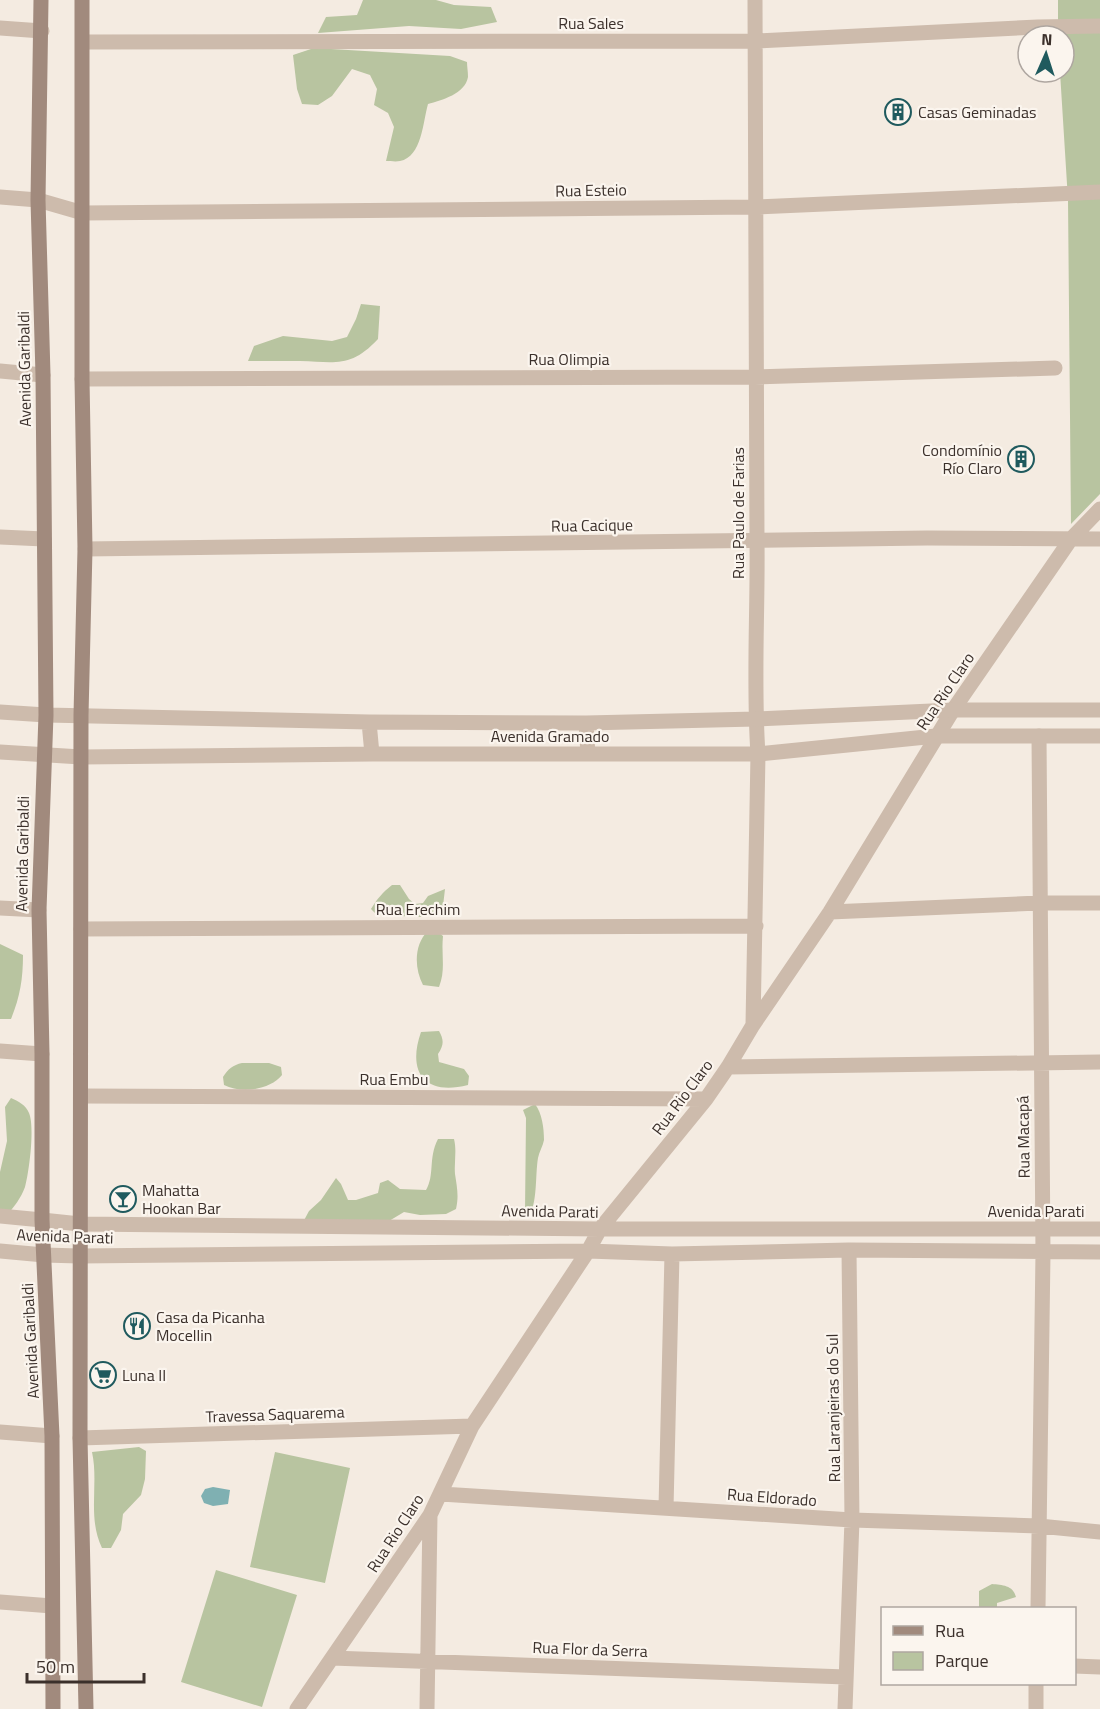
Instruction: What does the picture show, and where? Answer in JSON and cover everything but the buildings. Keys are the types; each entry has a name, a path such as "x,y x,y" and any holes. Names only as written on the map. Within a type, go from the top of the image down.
{"main road":[{"name":"Avenida Garibaldi","path":"41,0 38,200 43,375 46,715 39,910 42,1220 52,1436 53,1709"},
{"path":"82,0 82,379 85,549 81,715 80,1438 86,1709"}],"street":[{"name":"Rua Paulo de Farias","path":"753,1025 758,754 756,719 755,0"},
{"name":"Rua Sales","path":"83,42 755,41 1100,26"},
{"path":"0,28 42,32"},
{"name":"Rua Esteio","path":"0,197 38,200 83,213 755,207 1100,192"},
{"name":"Rua Olimpia","path":"82,379 755,377 1055,368"},
{"path":"0,371 43,375"},
{"name":"Rua Rio Claro","path":"297,1709 430,1515 472,1426 588,1251 600,1229 706,1099 830,912 953,710 1071,539 1100,509"},
{"path":"0,537 44,539"},
{"name":"Rua Cacique","path":"85,549 927,538 1100,539"},
{"name":"Avenida Gramado","path":"0,712 369,722 586,723 756,719 953,710 1100,710"},
{"path":"369,722 372,754"},
{"path":"586,723 588,754"},
{"name":"Avenida Gramado","path":"0,752 81,758 372,754 758,754 936,736 1100,736"},
{"name":"Rua Macapá","path":"1038,1607 1042,1253 1039,736"},
{"path":"830,912 1039,903 1100,903"},
{"path":"0,908 39,910"},
{"name":"Rua Erechim","path":"81,929 756,926"},
{"path":"0,1051 42,1054"},
{"path":"728,1067 1100,1062"},
{"name":"Rua Embu","path":"82,1096 706,1099"},
{"name":"Avenida Parati","path":"0,1216 80,1224 600,1229 1100,1229"},
{"name":"Avenida Parati","path":"0,1251 80,1256 588,1251 672,1254 849,1250 1100,1252"},
{"name":"Rua Laranjeiras do Sul","path":"845,1709 852,1520 849,1250"},
{"path":"666,1508 672,1254"},
{"name":"Travessa Saquarema","path":"80,1438 472,1426"},
{"path":"0,1432 52,1436"},
{"name":"Rua Eldorado","path":"441,1494 852,1520 1039,1526 1100,1532"},
{"path":"427,1709 430,1515"},
{"path":"0,1602 52,1606"},
{"name":"Rua Flor da Serra","path":"332,1658 846,1677"},
{"path":"1076,1666 1100,1667"},
{"path":"1036,1685 1036,1709"}],"green space":[{"path":"363,0 436,0 454,5 491,7 497,22 461,29 409,26 318,33 326,17 357,15"},
{"path":"1058,0 1100,0 1100,494 1071,524 1068,200 1061,84 1076,84 1076,24 1058,24"},
{"path":"314,48 450,56 467,62 468,77 458,92 428,104 420,137 413,153 400,161 386,161 394,127 388,113 374,105 377,89 370,75 352,69 332,96 318,105 302,104 297,89 293,55"},
{"path":"361,304 380,306 378,339 359,355 333,362 248,361 254,346 283,336 332,341 347,337"},
{"path":"392,885 400,885 415,904 423,903 428,896 445,889 443,906 438,913 422,917 377,915 371,909"},
{"path":"428,931 436,931 443,936 443,968 439,987 423,985 418,971 418,949 423,936"},
{"path":"0,944 23,955 20,988 11,1019 0,1019"},
{"path":"439,1031 443,1043 438,1054 439,1062 464,1069 469,1076 468,1085 453,1088 430,1084 418,1069 417,1046 421,1032"},
{"path":"242,1063 269,1063 281,1067 282,1075 270,1084 255,1089 231,1088 224,1085 223,1077 227,1072 233,1066"},
{"path":"11,1098 28,1110 31,1120 31,1150 27,1180 23,1191 7,1215 0,1216 0,1172 7,1141 5,1107"},
{"path":"535,1104 542,1121 544,1140 538,1158 533,1205 528,1217 525,1211 526,1118 523,1110"},
{"path":"438,1139 454,1139 458,1196 456,1209 446,1214 420,1215 404,1212 389,1221 301,1226 309,1211 321,1200 336,1178 348,1200 356,1200 378,1193 380,1183 388,1180 400,1189 426,1190"},
{"path":"139,1447 146,1451 145,1479 141,1495 123,1514 121,1530 111,1548 102,1548 95,1524 92,1452"},
{"path":"275,1452 350,1468 325,1583 250,1567"},
{"path":"216,1570 297,1595 262,1707 181,1682"},
{"path":"992,1584 1003,1585 1010,1588 1016,1597 997,1603 997,1607 979,1607 979,1591"}],"water":[{"path":"213,1487 230,1490 228,1504 213,1506 204,1503 201,1496 205,1489"}],"place":[{"name":"Casas Geminadas","path":"898,112"},
{"name":"Condomínio Río Claro","path":"1021,459"},
{"name":"Mahatta Hookan Bar","path":"123,1199"},
{"name":"Casa da Picanha Mocellin","path":"137,1326"},
{"name":"Luna II","path":"103,1375"}]}
